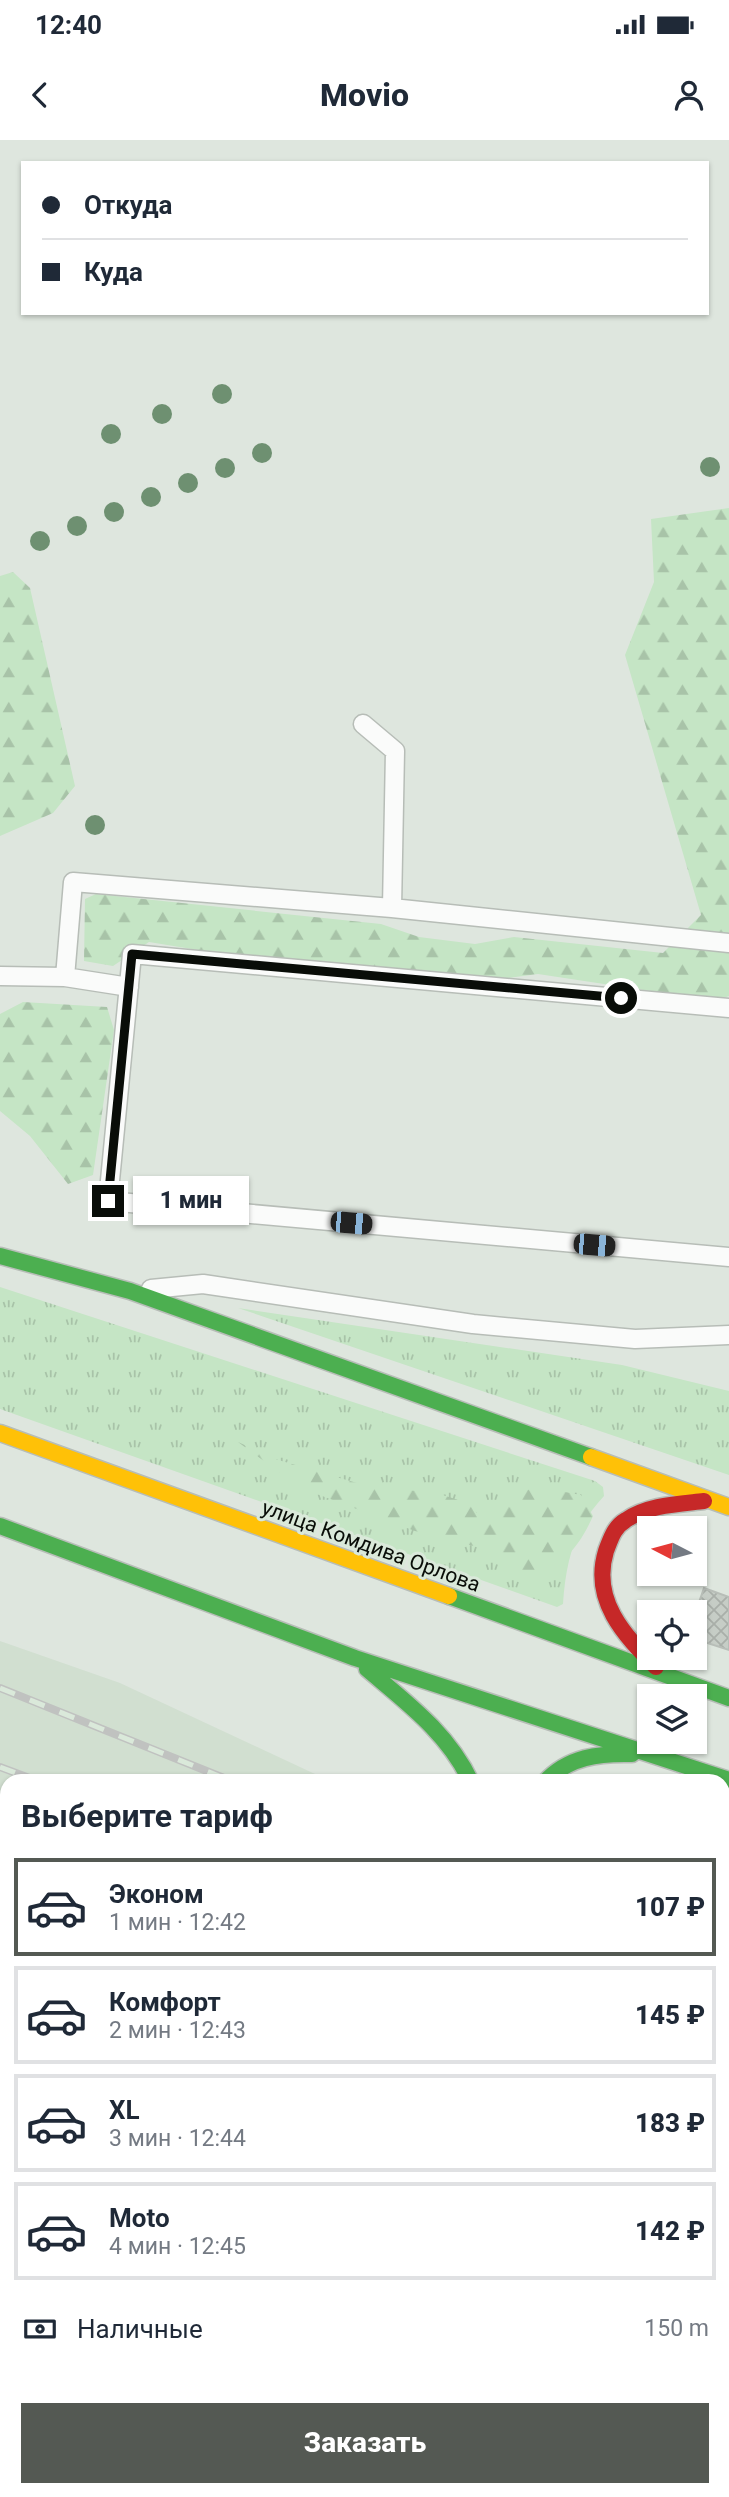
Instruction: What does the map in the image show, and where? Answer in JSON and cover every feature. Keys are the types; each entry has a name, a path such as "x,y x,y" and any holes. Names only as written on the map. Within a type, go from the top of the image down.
{"main road":[{"path":"0,1256 130,1291 729,1507"},
{"name":"улица Комдива Орлова","path":"0,1433 729,1698"},
{"path":"666,1676 623,1635 604,1604 602,1563 616,1528 638,1515 707,1501"},
{"path":"0,1526 355,1658 712,1774"},
{"path":"355,1658 444,1737 468,1774"},
{"path":"551,1774 577,1759 617,1753 659,1756"}],"lane":[{"path":"363,724 395,751 392,908"},
{"path":"65,977 73,882 392,908 729,943"},
{"path":"729,1008 132,954 108,1201 729,1257"},
{"path":"0,976 65,977 129,987"},
{"path":"130,1291 203,1284 474,1324 635,1339 729,1335"}],"shaded area":[{"path":"0,1641 120,1683 315,1774 0,1774"}],"green space":[{"path":"729,508 729,996 716,1001 538,974 487,981 204,951 149,942 113,966 84,961 85,899 96,894 381,924 419,937 475,944 514,937 663,953 701,915 625,655 654,582 651,519"},
{"path":"13,572 30,588 75,786 53,813 0,836 0,576"},
{"path":"23,1002 107,1007 114,1030 93,1175 68,1184 30,1136 0,1111 0,1014"},
{"path":"0,1287 595,1481 603,1487 604,1496 585,1520 573,1546 566,1573 563,1604 557,1607 0,1409"},
{"path":"238,1308 622,1365 729,1391 729,1475"},
{"path":"238,1442 275,1459 374,1488 433,1492 468,1503 487,1524 492,1513 513,1490 549,1489 581,1495 593,1516 567,1556 548,1568 523,1572 505,1554 415,1531 301,1488"}],"building":[{"path":"704,1588 729,1597 729,1650 707,1643 707,1600 700,1600"}],"railway":[{"path":"0,1688 214,1774"},
{"path":"0,1767 19,1774"}],"traffic: fast":[{"path":"0,1256 130,1291 591,1457"},
{"path":"0,1526 355,1658 711,1774"},
{"path":"449,1596 729,1698"},
{"path":"367,1669 439,1734 467,1774"},
{"path":"554,1774 585,1758 632,1754"}],"traffic: slow":[{"path":"0,1433 449,1596"},
{"path":"591,1457 729,1507"}],"traffic: jam":[{"path":"637,1646 613,1615 603,1585 603,1569 611,1537 622,1523 644,1511 704,1501"}],"route":[{"path":"108,1201 132,954 621,998"}]}
